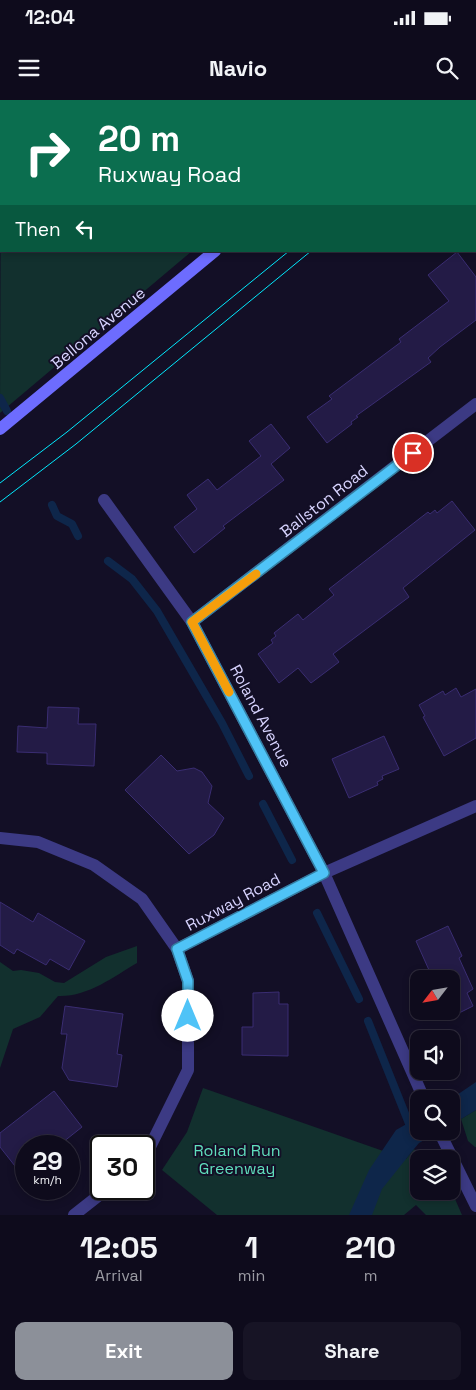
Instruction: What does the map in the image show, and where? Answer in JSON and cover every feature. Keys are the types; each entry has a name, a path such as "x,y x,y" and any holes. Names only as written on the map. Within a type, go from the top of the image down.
{"street":[{"name":"Bellona Avenue","path":"0,429 215,252"},
{"name":"Ballston Road","path":"192,622 476,404"},
{"name":"Roland Avenue","path":"104,500 192,622 324,873 420,1090"},
{"name":"Ruxway Road","path":"0,838 38,842 94,865 142,899 177,949 324,873 476,806"},
{"path":"155,1137 188,1070 188,981 177,949"},
{"path":"443,1140 476,1206"},
{"path":"74,1215 93,1200"}],"green space":[{"path":"1,252 191,252 0,413"},
{"path":"137,946 137,963 90,990 58,996 40,1017 13,1029 0,1068 0,962 13,971 21,970 39,973 55,982 64,983 106,957"},
{"name":"Roland Run Greenway","path":"203,1088 406,1159 410,1154 410,1200 455,1200 462,1215 426,1215 416,1205 404,1215 217,1215 162,1170 187,1132"},
{"path":"476,1110 475,1147 468,1141 461,1119"}],"water":[{"path":"476,1082 476,1110 460,1120 460,1093"},
{"path":"410,1122 410,1140 424,1140 413,1150 410,1150 410,1154 382,1189 372,1215 349,1215 369,1170 396,1130"}],"building":[{"path":"457,252 476,277 476,320 428,358 431,362 356,416 358,417 351,422 352,424 327,443 307,417 332,399 329,396 401,342 399,339 449,301 428,275"},
{"path":"271,424 290,448 271,464 284,480 223,526 225,528 194,553 174,527 197,509 187,495 208,479 217,490 261,456 249,441"},
{"path":"452,501 475,530 403,588 409,597 333,654 339,662 311,683 298,668 279,683 258,654 273,643 271,640 276,636 274,633 298,614 303,620 334,595 329,589 428,512 430,514 435,510 437,513"},
{"path":"456,688 461,697 476,689 476,738 444,756 423,717 425,716 419,705 443,691 445,695"},
{"path":"48,707 79,708 78,724 96,724 94,766 47,764 47,753 17,752 18,726 47,728"},
{"path":"384,736 399,769 382,776 383,779 377,782 378,785 349,798 332,759"},
{"path":"161,755 177,771 194,768 202,772 212,786 208,803 224,818 214,835 189,854 125,790"},
{"path":"0,902 33,922 38,913 85,941 69,970 50,959 46,965 17,949 14,954 0,945"},
{"path":"448,926 462,956 459,958 473,989 467,993 473,1006 460,1012 460,970 429,970 416,941"},
{"path":"279,992 279,1004 288,1004 288,1056 242,1055 242,1027 253,1027 253,993"},
{"path":"65,1006 123,1014 117,1054 122,1055 117,1087 69,1080 62,1068 67,1034 61,1034"},
{"path":"54,1091 82,1127 72,1135 15,1135 15,1166 0,1147 0,1133"}],"waterway":[{"path":"0,398 7,411"},
{"path":"52,505 57,516 72,524 78,536"},
{"path":"108,561 132,579 157,611 222,723 249,776"},
{"path":"263,804 292,860"},
{"path":"317,913 359,999"},
{"path":"368,1021 410,1126"}],"tram line":[{"path":"0,483 67,432 288,252"},
{"path":"0,502 76,444 310,252"}],"slow traffic":[{"path":"229,692 192,622 256,574"}],"route":[{"path":"188,1016 188,981 177,949 324,873 192,622 413,453"}]}
